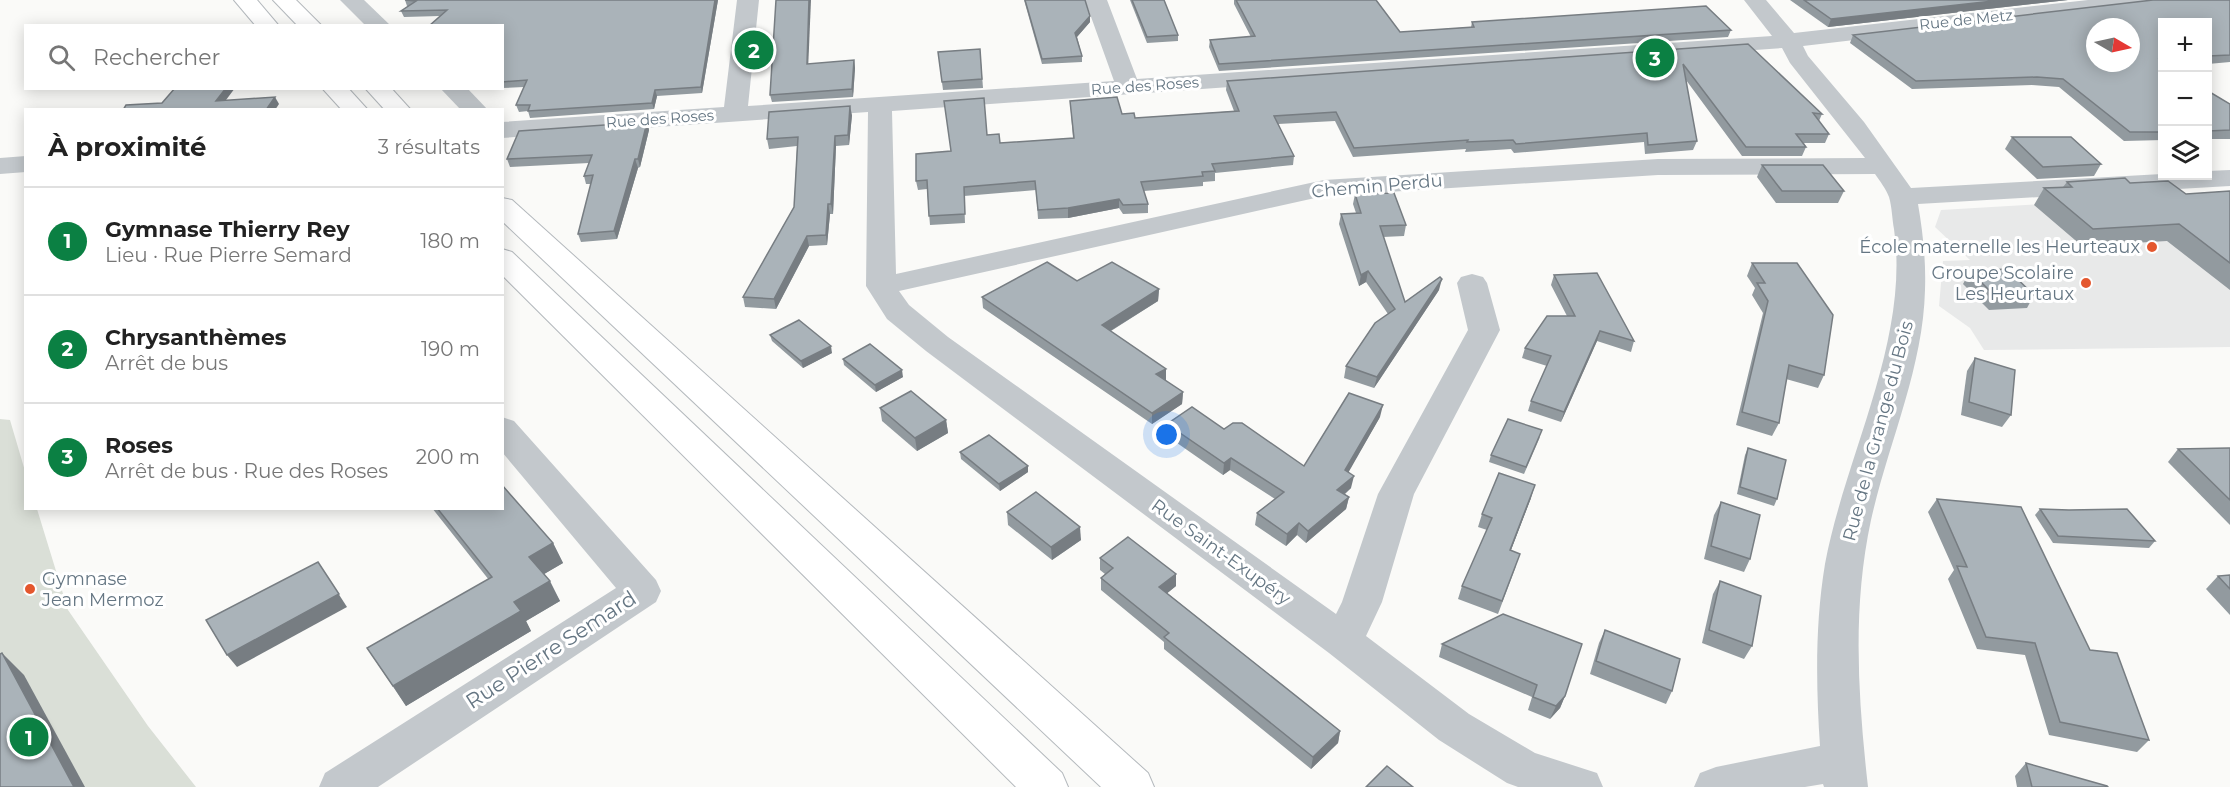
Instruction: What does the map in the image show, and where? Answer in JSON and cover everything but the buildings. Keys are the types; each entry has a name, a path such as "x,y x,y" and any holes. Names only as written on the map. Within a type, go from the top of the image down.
{"highway":[{"path":"245,0 266,24"},
{"path":"284,0 309,24"},
{"path":"336,90 354,108"},
{"path":"379,90 397,108"},
{"path":"504,208 1132,787"},
{"path":"504,260 1046,787"}],"street":[{"path":"351,0 378,24"},
{"path":"735,115 748,0"},
{"path":"1096,0 1128,87"},
{"name":"Rue de la Grange du Bois","path":"1755,0 1788,40 1798,58 1853,123 1883,166 1902,197 1912,255 1909,319 1880,427 1861,484 1844,566 1839,631 1838,708 1844,775"},
{"name":"Rue de Metz","path":"1788,40 2145,0"},
{"name":"Rue des Roses","path":"504,130 1788,40"},
{"path":"454,90 474,108"},
{"path":"880,104 881,286"},
{"path":"0,166 24,164"},
{"name":"Chemin Perdu","path":"881,286 1324,188 1658,167 1883,166"},
{"path":"1902,197 2230,178"},
{"path":"1343,641 1362,602 1396,494 1484,330 1472,284"},
{"name":"Rue Saint-Exupéry","path":"881,286 898,312 937,344 1343,641 1454,727 1523,769 1581,787"},
{"name":"Rue Pierre Semard","path":"341,787 642,591 504,431"},
{"path":"1716,787 1800,768 1844,775"}],"shaded area":[{"name":"Groupe Scolaire Les Heurtaux","path":"2163,197 2230,247 2230,347 1984,350 1970,328 1939,306 1943,261 1970,260 1935,227 1941,210"},
{"name":"Gymnase Jean Mermoz","path":"0,419 10,420 24,468 24,510 37,510 68,610 148,726 196,787 0,787"}],"place":[{"name":"Chrysanthèmes","path":"754,50"},
{"name":"Roses","path":"1655,58"},
{"name":"École maternelle les Heurteaux","path":"2152,247"},
{"name":"Groupe Scolaire Les Heurtaux","path":"2086,283"},
{"name":"Gymnase Jean Mermoz","path":"30,589"},
{"name":"Gymnase Thierry Rey","path":"29,737"}]}
